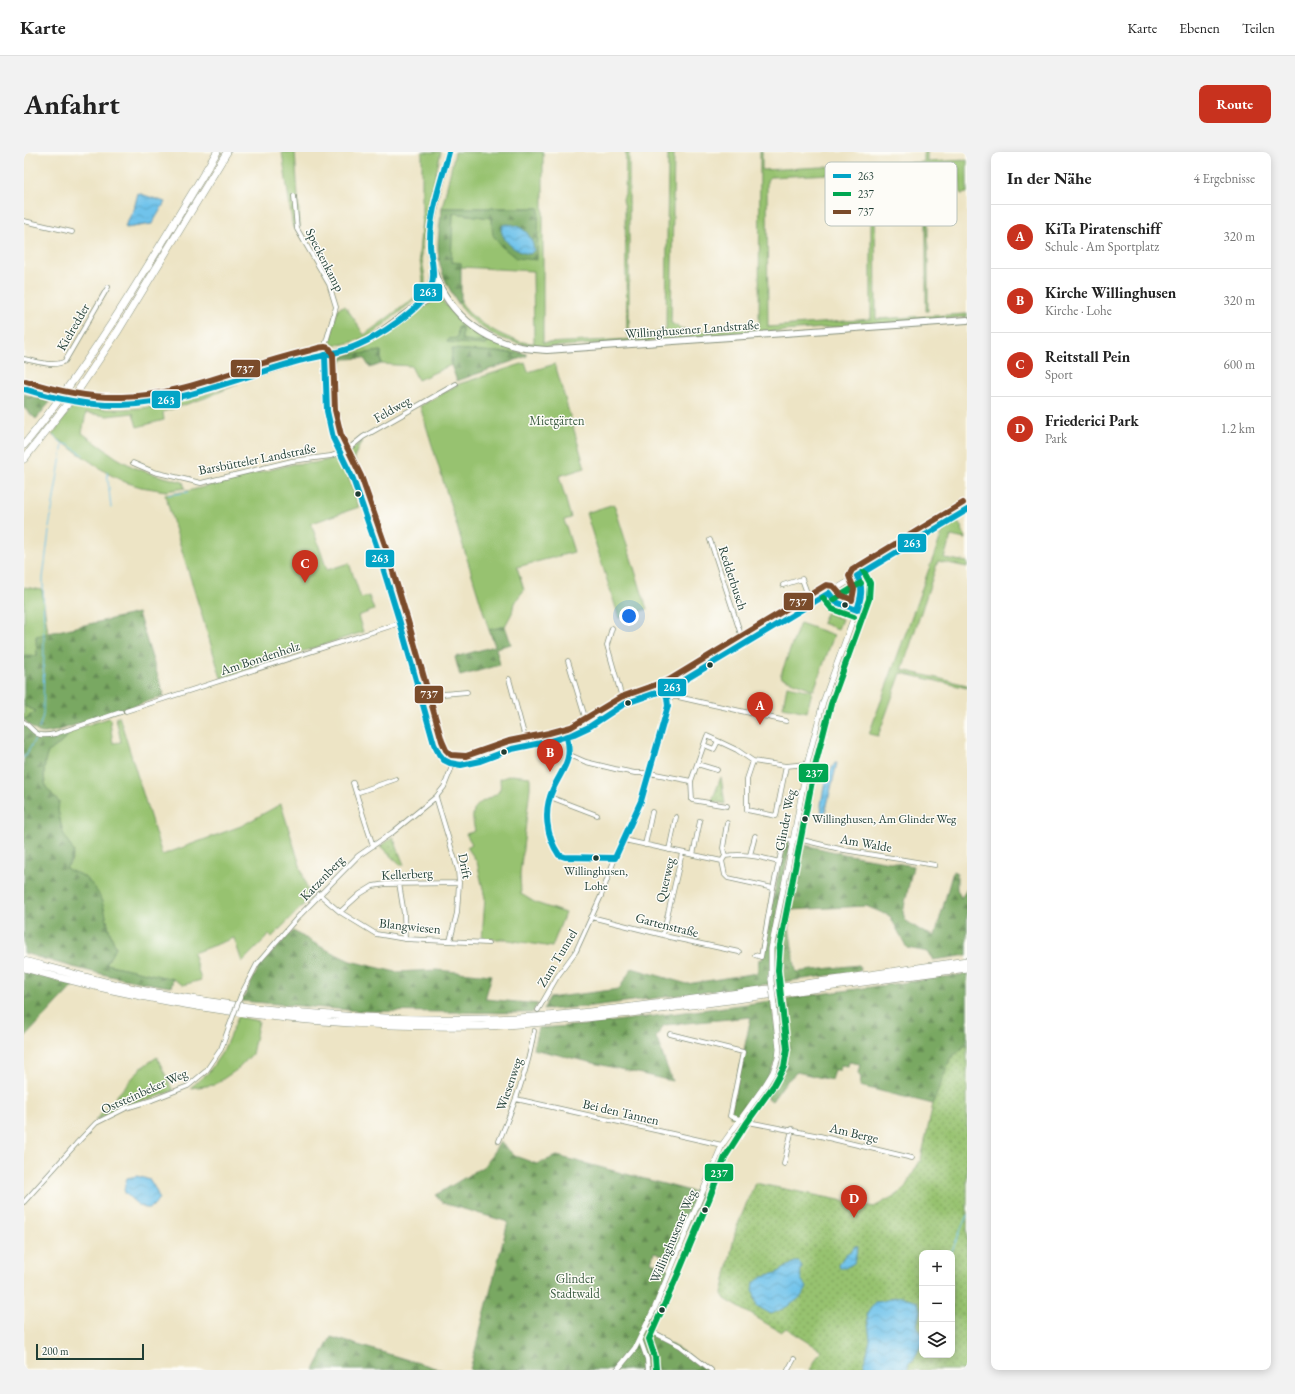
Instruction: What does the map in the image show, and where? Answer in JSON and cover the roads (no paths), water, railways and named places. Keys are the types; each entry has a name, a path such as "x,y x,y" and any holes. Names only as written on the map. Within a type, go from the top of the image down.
{"highway":[{"path":"24,445 63,394 116,316 217,152"},
{"path":"24,459 79,389 113,337 227,152"},
{"path":"24,961 106,982 208,1002 328,1015 428,1019 485,1019 575,1013 967,962"},
{"path":"24,968 132,995 206,1008 328,1022 427,1026 485,1026 576,1020 967,968"}],"main road":[{"path":"415,307 425,297 431,286 434,270 430,246 431,227 449,152"},
{"name":"Willinghusener Landstraße","path":"434,270 441,290 450,304 467,322 490,337 520,348 547,350 967,320"},
{"path":"425,297 441,290"},
{"path":"24,389 40,394 84,403 108,405 137,404 167,400 299,361 351,348 374,336 415,307 436,296 441,290"},
{"path":"436,296 441,297 450,304"}],"street":[{"name":"Speckenkamp","path":"294,196 297,229 329,284 336,307 326,342 325,355"},
{"path":"24,221 72,232"},
{"name":"Kielredder","path":"24,359 55,364 61,364 65,361 108,288"},
{"name":"Barsbütteler Landstraße","path":"325,355 327,411 334,438 350,471 358,494 400,623 438,754 444,760 453,764"},
{"name":"Feldweg","path":"340,453 363,437 456,384"},
{"name":"Barsbütteler Landstraße","path":"133,463 154,472 201,483 292,461 331,456 340,453"},
{"path":"453,764 463,765 473,763 503,751 567,737 588,727 609,712 625,704 664,691 967,510"},
{"name":"Redderbusch","path":"710,540 744,644"},
{"name":"Glinder Weg","path":"774,1005 771,980 771,949 794,839 807,764 823,702 862,597 862,585 857,576"},
{"path":"783,586 802,578 811,604"},
{"name":"Am Bondenholz","path":"24,722 36,734 46,736 55,734 400,623"},
{"path":"612,628 607,645 625,704"},
{"path":"568,661 588,727"},
{"path":"509,679 527,745"},
{"path":"664,691 667,697 678,697 786,721"},
{"path":"422,701 443,694 467,692"},
{"name":"Zum Tunnel","path":"538,1010 557,977 576,951 641,801 668,706 667,697"},
{"path":"727,806 692,800 691,781 707,736 737,750 753,761 786,766 807,764"},
{"path":"567,737 570,745 570,755 564,771 555,784 546,811 552,842 559,855 615,858"},
{"path":"704,745 714,749 718,740"},
{"path":"570,755 586,762 615,770 635,773 650,773 691,781"},
{"path":"753,761 747,779 747,810 776,816 786,766"},
{"name":"Katzenberg","path":"229,1027 241,995 257,964 319,894 358,856 393,832 436,797 444,788 453,764"},
{"path":"697,764 717,770"},
{"path":"356,793 396,779"},
{"path":"353,783 373,846"},
{"name":"Drift","path":"436,797 457,863 459,883 457,913 450,941"},
{"path":"550,797 597,815"},
{"path":"645,844 652,812"},
{"path":"669,850 676,817"},
{"path":"693,855 700,821"},
{"path":"727,823 723,848 725,856 722,861 725,875 728,878 773,888"},
{"path":"750,855 755,836"},
{"path":"755,956 761,957 773,888 784,838 794,839"},
{"name":"Am Walde","path":"794,839 844,850 935,865"},
{"path":"624,840 722,861"},
{"name":"Querweg","path":"663,935 682,853"},
{"path":"725,856 737,854 750,855 779,862"},
{"path":"398,883 404,914 406,939"},
{"name":"Kellerberg","path":"340,912 360,894 373,886 398,883 459,883"},
{"name":"Blangwiesen","path":"319,894 340,912 376,934 406,939 488,943"},
{"name":"Gartenstraße","path":"591,917 663,935 669,938 739,952"},
{"name":"Willinghusener Weg","path":"617,1370 635,1348 640,1339 671,1271 722,1145 773,1072 778,1058 779,1049 774,1005"},
{"name":"Oststeinbeker Weg","path":"24,1202 96,1123 126,1108 188,1086 206,1071 221,1049 229,1027"},
{"name":"Wiesenweg","path":"499,1141 516,1099 527,1066 534,1031"},
{"path":"670,1034 743,1052 730,1116 739,1120"},
{"name":"Bei den Tannen","path":"516,1099 722,1145"},
{"name":"Am Berge","path":"739,1120 885,1150 912,1158"},
{"path":"784,1164 792,1130"},
{"path":"645,1328 680,1346 711,1370"},
{"path":"640,1339 647,1359 648,1370"},
{"path":"788,1370 794,1359"}],"water":[{"path":"138,193 165,202 152,224 126,228 125,226 134,209"},
{"path":"507,224 518,226 529,235 534,250 530,254 516,249 508,243 501,230 503,225"},
{"path":"835,763 837,763 824,818 822,816 821,805 825,780"},
{"path":"137,1176 150,1180 159,1198 153,1206 149,1208 142,1207 125,1193 124,1189 127,1178"},
{"path":"855,1246 858,1247 854,1263 845,1268 840,1268 839,1264 846,1254"},
{"path":"795,1262 799,1262 802,1266 801,1277 807,1287 802,1296 781,1310 771,1314 757,1306 753,1290 754,1283 763,1276 777,1273"},
{"path":"902,1296 918,1302 919,1315 917,1326 919,1330 919,1349 912,1362 909,1363 907,1370 863,1370 870,1340 867,1314 875,1302"}],"waterway":[{"path":"49,528 63,444 54,436"},
{"path":"63,444 69,445 83,455"},
{"path":"107,471 111,508"},
{"path":"168,495 188,492"},
{"path":"39,729 43,715 43,578 49,531"},
{"path":"24,758 36,738"},
{"path":"952,1250 967,1215"}],"place":[{"name":"Reitstall Pein","path":"305,583"},
{"name":"KiTa Piratenschiff","path":"760,725"},
{"name":"Kirche Willinghusen","path":"550,772"},
{"name":"Willinghusen, Am Glinder Weg","path":"805,819"},
{"name":"Willinghusen, Lohe","path":"596,858"},
{"name":"Friederici Park","path":"854,1218"}],"park label":[{"name":"Mietgärten","path":"557,420"},
{"name":"Glinder Stadtwald","path":"575,1286"}]}
